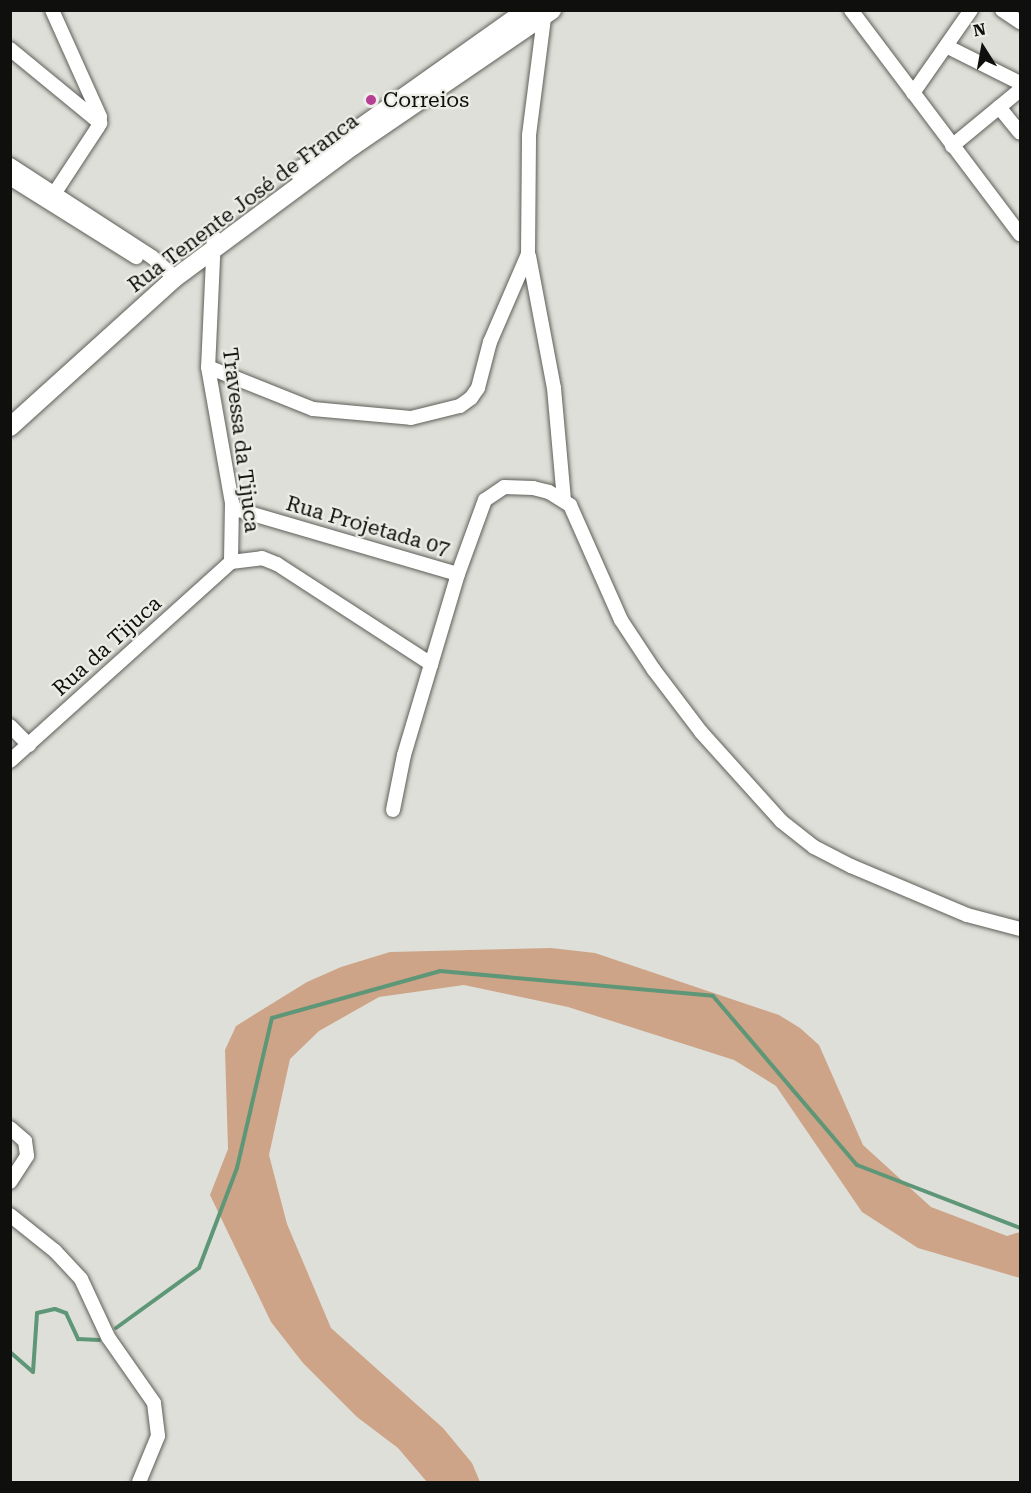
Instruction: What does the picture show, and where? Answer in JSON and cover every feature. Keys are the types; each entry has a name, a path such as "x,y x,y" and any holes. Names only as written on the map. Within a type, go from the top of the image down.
{"main road":[{"name":"Rua Tenente José de Franca","path":"213,244 344,137 527,10"},
{"name":"Rua Tenente José de Franca","path":"10,412 169,276 548,12"},
{"name":"Rua Tenente José de Franca","path":"10,427 169,276"}],"street":[{"path":"52,10 99,123"},
{"path":"851,10 1020,234"},
{"path":"913,93 948,47 971,10"},
{"path":"1002,10 1020,22"},
{"path":"548,12 529,135 528,254 554,388 564,499"},
{"path":"948,47 1020,83"},
{"path":"10,49 99,123"},
{"path":"952,146 1020,90"},
{"path":"999,107 1020,133"},
{"path":"49,195 99,123"},
{"path":"10,165 49,195 169,276"},
{"path":"10,178 49,195"},
{"name":"Travessa da Tijuca","path":"213,244 208,367 232,508 231,562"},
{"path":"208,367 313,409 411,418 460,406 478,388 490,342 528,254"},
{"path":"393,810 431,664 458,573 485,500 492,493 519,486 549,492 564,499 575,513 621,620 649,662 701,732 781,821 814,847 850,866 967,915 1020,929"},
{"name":"Rua Projetada 07","path":"232,508 458,573"},
{"path":"231,562 262,558 278,564 431,664"},
{"name":"Rua da Tijuca","path":"10,761 231,562"},
{"path":"10,726 29,744"},
{"path":"10,1182 27,1156 15,1132"},
{"path":"10,1215 55,1251 81,1279 108,1337 154,1403 158,1436 140,1482"}],"shaded area":[{"path":"551,948 595,953 779,1015 800,1028 819,1045 863,1145 931,1207 1007,1236 1020,1232 1020,1278 918,1248 862,1212 776,1086 734,1060 568,1007 464,985 379,997 319,1031 290,1059 269,1155 287,1224 331,1328 443,1428 472,1463 480,1482 427,1482 398,1448 357,1417 303,1363 271,1322 210,1195 228,1149 225,1050 236,1026 307,982 341,967 390,952"}],"waterway":[{"path":"116,1328 199,1268 237,1168 272,1018 440,971 713,996 857,1165 1020,1228"},
{"path":"10,1352 33,1372 37,1313 55,1309 66,1313 78,1339 99,1340"}],"place":[{"name":"Correios","path":"371,100"}]}
